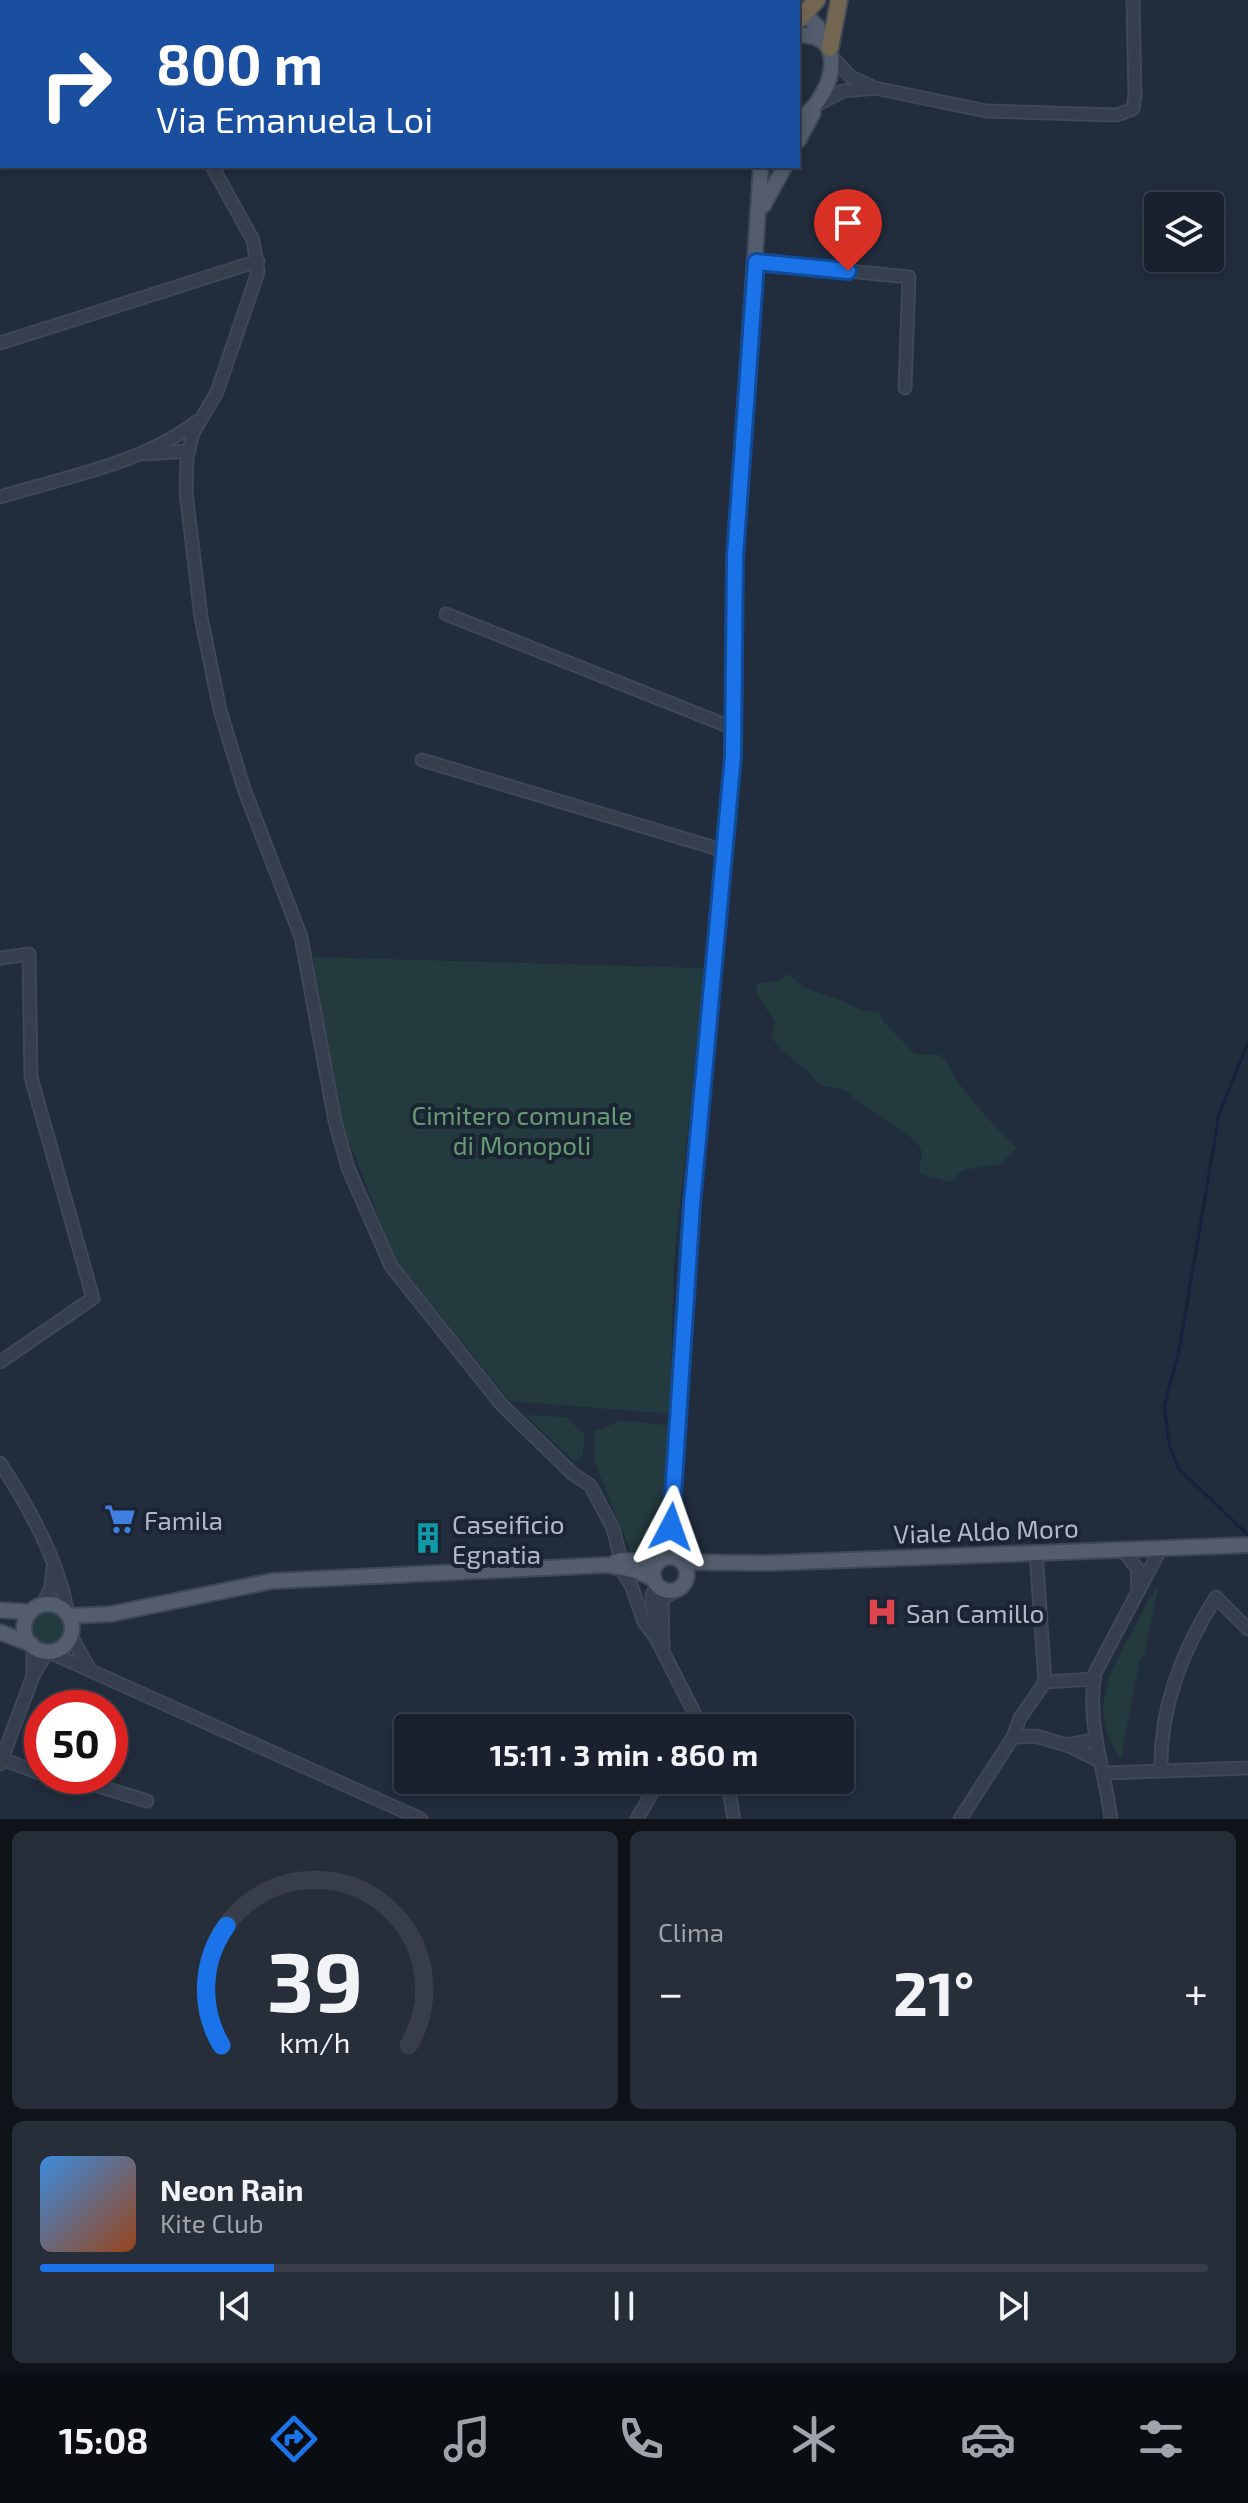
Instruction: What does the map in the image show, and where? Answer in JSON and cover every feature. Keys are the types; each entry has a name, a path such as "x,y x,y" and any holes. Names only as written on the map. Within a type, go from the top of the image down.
{"highway":[{"path":"828,48 839,0"}],"main road":[{"path":"800,137 828,80 828,48 805,10"},
{"path":"800,35 818,36 828,48"},
{"path":"800,119 817,106"},
{"path":"655,1582 671,1527 692,1204 725,851 733,728 735,557 761,168"},
{"path":"760,214 784,168"},
{"path":"671,1527 679,1560 687,1571 681,1586"},
{"name":"Viale Aldo Moro","path":"679,1560 823,1561 1248,1545"},
{"path":"0,1610 56,1606 68,1615 111,1614 272,1581 679,1560"},
{"path":"621,1565 637,1571 666,1590 681,1586 705,1567 726,1561"},
{"path":"36,1609 25,1632 40,1649"},
{"path":"0,1632 40,1649 62,1647 71,1634 111,1614"},
{"path":"68,1615 71,1634"}],"street":[{"path":"828,48 851,77 875,88 986,111 1117,115 1133,109 1135,95 1133,0"},
{"path":"817,106 843,91 875,88"},
{"path":"213,168 243,219 258,261 251,299 217,392 201,418 190,447 186,492 201,617 220,710 249,802 301,937 335,1121 348,1168 391,1266 502,1405 573,1474 590,1485 613,1528 621,1565 644,1622 656,1638 695,1714"},
{"path":"0,343 258,261"},
{"path":"756,262 909,277 905,388"},
{"path":"0,497 128,457 167,440 201,418"},
{"path":"167,440 190,447"},
{"path":"128,457 190,447"},
{"path":"161,453 187,467"},
{"path":"446,614 733,728"},
{"path":"422,760 725,851"},
{"path":"0,958 29,954 31,1077 93,1298 0,1362"},
{"path":"0,1463 53,1563 65,1595 68,1615"},
{"path":"1111,1819 1105,1773 1094,1740 1091,1692 1094,1679 1161,1548"},
{"path":"1122,1549 1137,1568 1137,1593"},
{"path":"960,1819 1045,1682 1036,1552"},
{"path":"36,1609 51,1587 53,1563"},
{"path":"655,1582 652,1596 656,1638"},
{"path":"663,1651 662,1600 681,1586"},
{"path":"1161,1771 1160,1751 1174,1683 1191,1637 1216,1597 1248,1629"},
{"path":"71,1634 90,1670"},
{"path":"24,1768 1,1761 40,1649 421,1819"},
{"path":"1045,1682 1094,1679"},
{"path":"1013,1737 1036,1736 1066,1745 1100,1761"},
{"path":"1066,1745 1094,1740"},
{"path":"1105,1773 1248,1768"},
{"path":"124,1794 147,1801"},
{"path":"637,1819 651,1794"},
{"path":"730,1794 734,1819"}],"green space":[{"name":"Cimitero comunale di Monopoli","path":"313,957 705,968 674,1262 670,1414 510,1401 395,1259 341,1121"},
{"path":"789,974 814,991 863,1010 878,1011 883,1021 915,1054 940,1055 974,1103 1017,1148 1001,1164 964,1170 949,1182 919,1173 922,1152 917,1142 842,1089 820,1085 771,1037 775,1022 757,995 757,984 777,981"},
{"path":"525,1415 566,1417 585,1435 582,1457 575,1462"},
{"path":"621,1420 674,1426 659,1553 632,1554 594,1461 594,1432"},
{"path":"1158,1588 1144,1656 1140,1658 1121,1759 1105,1724 1106,1690 1118,1658 1148,1600"},
{"path":"48,1613 59,1618 64,1629 59,1640 48,1645 37,1640 32,1629 37,1618"}],"waterway":[{"path":"1248,1043 1219,1114 1179,1351 1164,1406 1170,1448 1179,1469 1248,1535"}],"place":[{"name":"Famila","path":"120,1519"},
{"name":"Caseificio Egnatia","path":"428,1538"},
{"name":"San Camillo","path":"882,1612"}],"route":[{"path":"671,1527 692,1204 733,756 735,557 756,262 848,271"}]}
